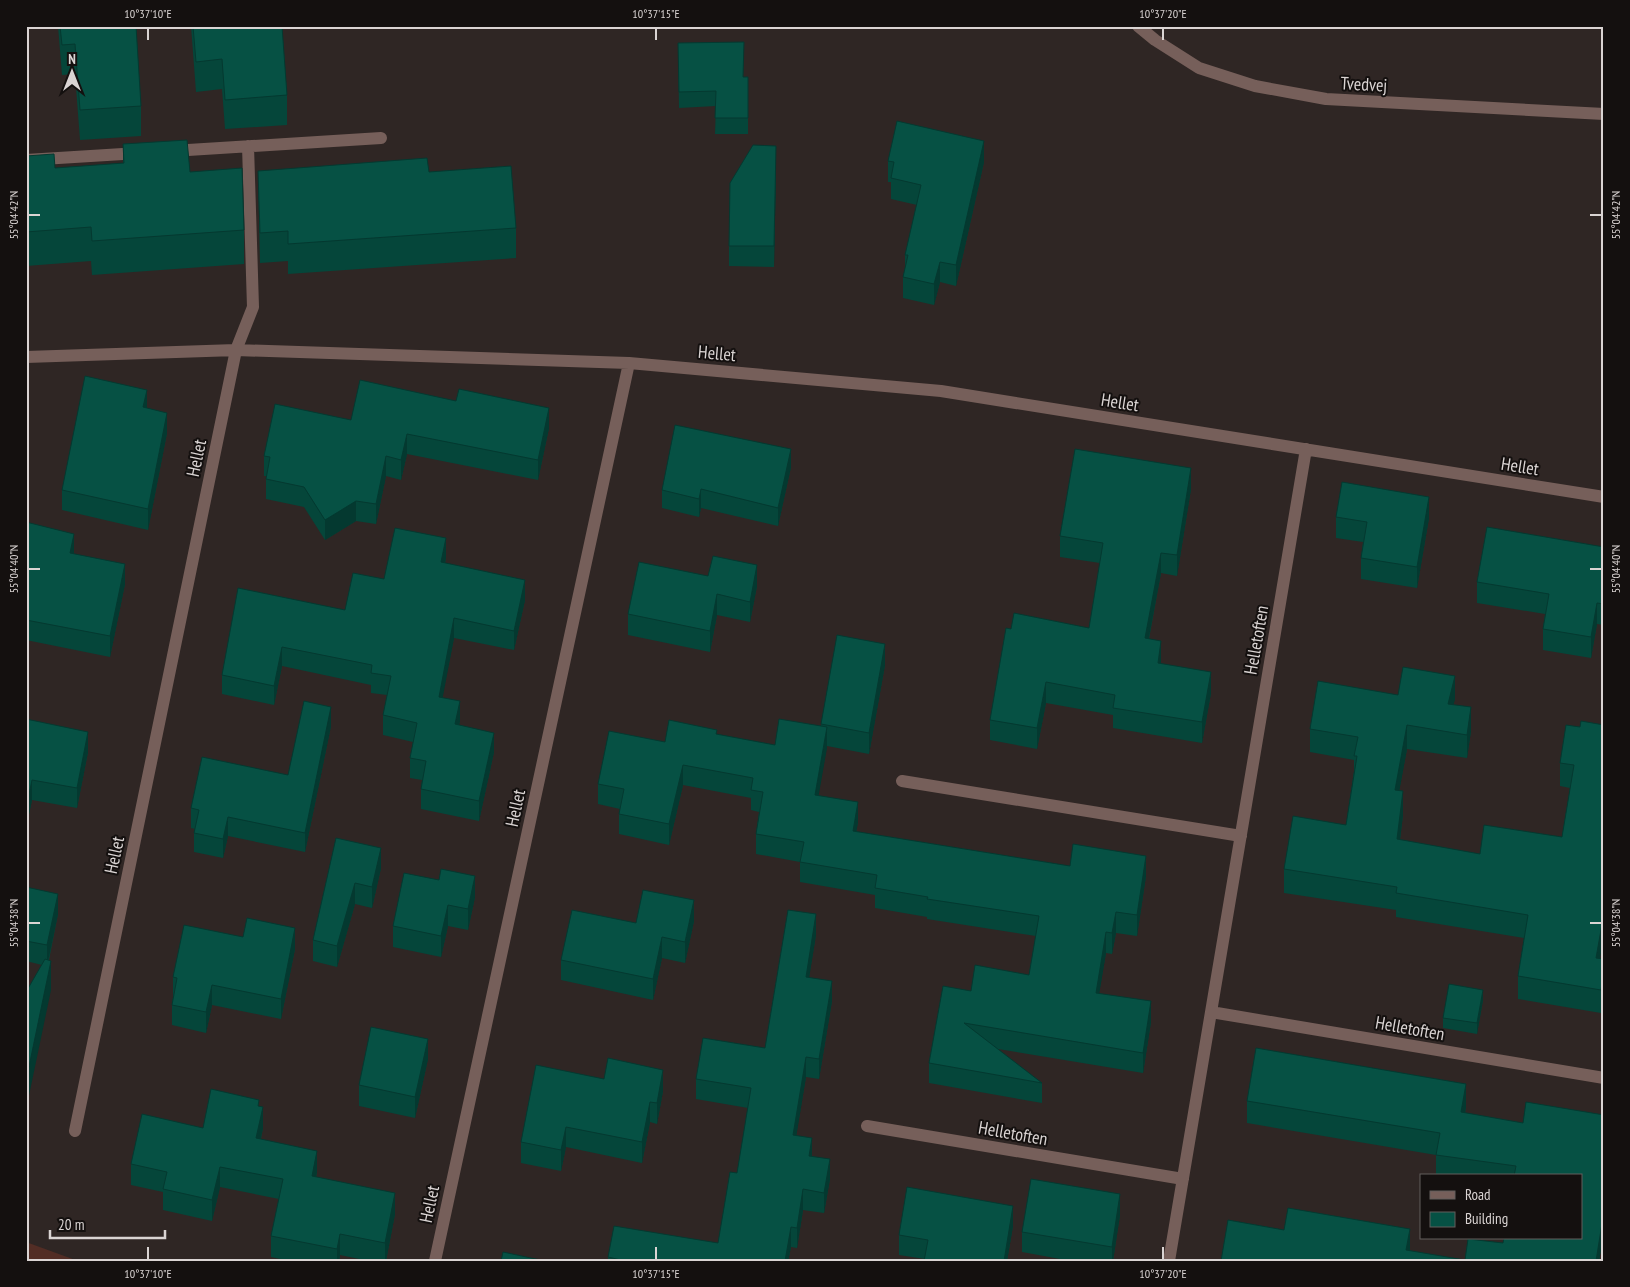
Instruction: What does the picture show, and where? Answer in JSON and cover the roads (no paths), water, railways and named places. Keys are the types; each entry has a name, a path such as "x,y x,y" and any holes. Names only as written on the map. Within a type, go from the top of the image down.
{"street":[{"name":"Tvedvej","path":"1138,26 1155,40 1199,68 1255,86 1326,99 1604,114"},
{"path":"26,160 381,138"},
{"name":"Hellet","path":"75,1131 236,350 253,307 248,146"},
{"name":"Hellet","path":"26,357 236,350 629,363 941,391 1604,497"},
{"name":"Hellet","path":"435,1261 629,363"},
{"name":"Helletoften","path":"1169,1261 1306,449"},
{"path":"902,781 1241,836"},
{"name":"Helletoften","path":"1211,1012 1604,1078"},
{"name":"Helletoften","path":"867,1126 1182,1179"}]}
